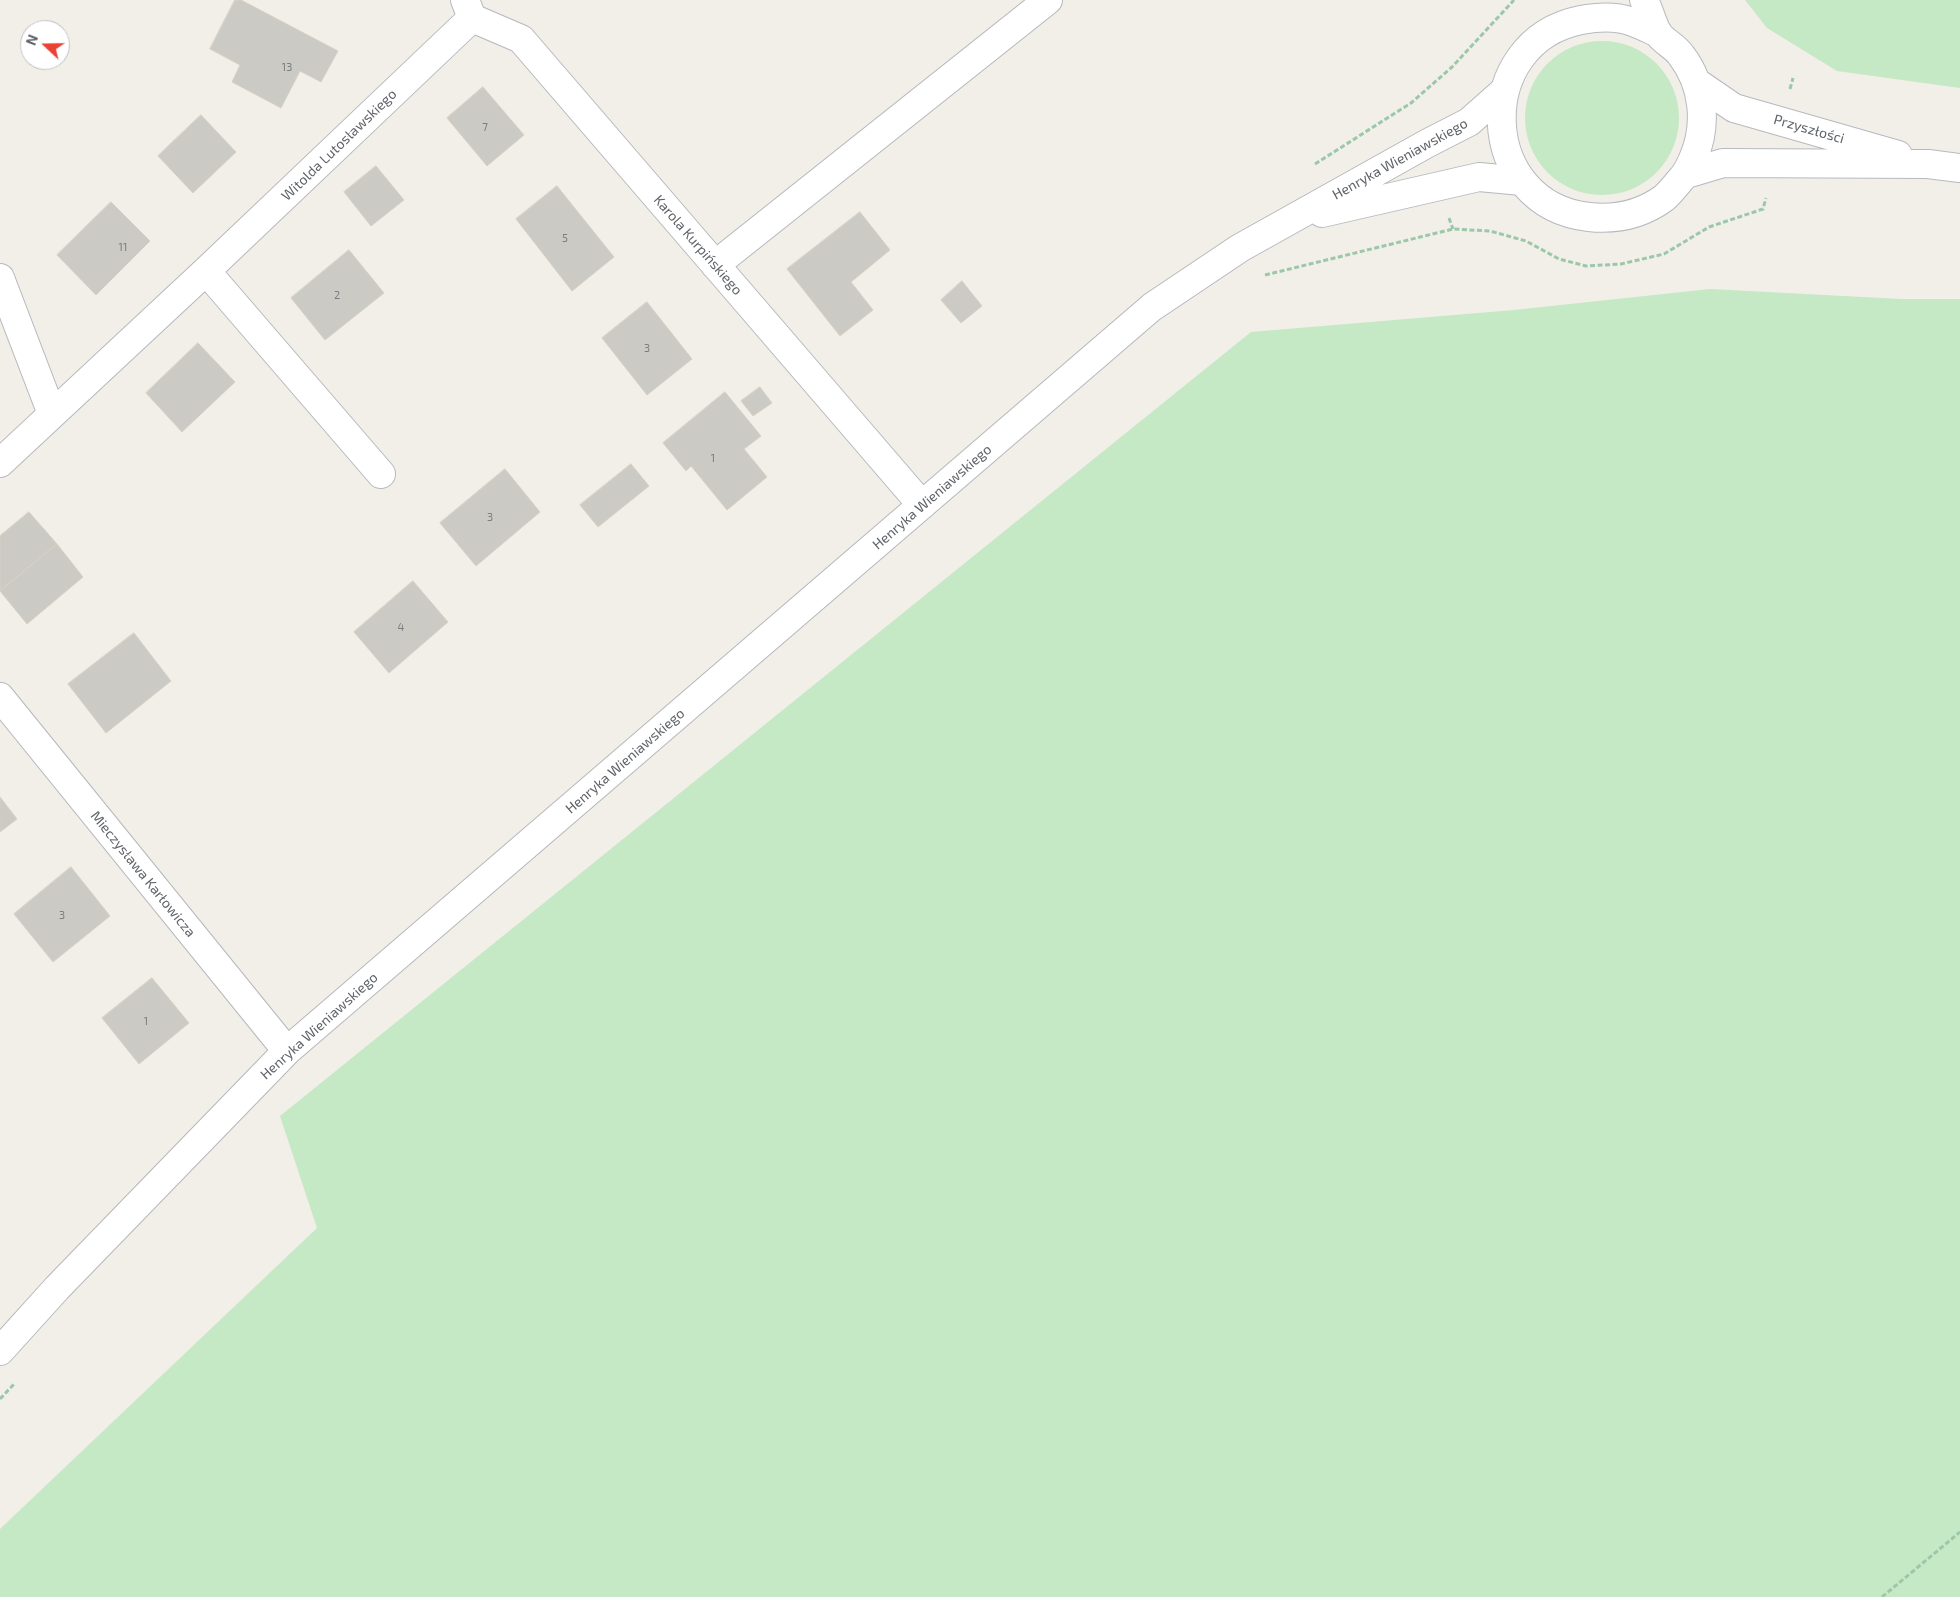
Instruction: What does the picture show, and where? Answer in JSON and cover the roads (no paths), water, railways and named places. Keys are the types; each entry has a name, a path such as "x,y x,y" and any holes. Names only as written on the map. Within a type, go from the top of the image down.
{"street":[{"path":"715,265 1048,0"},
{"path":"1644,0 1658,33"},
{"name":"Karola Kurpińskiego","path":"469,9 521,38 922,506"},
{"name":"Witolda Lutosławskiego","path":"0,463 206,271 469,9"},
{"path":"1573,11 1629,20 1658,33 1681,55 1696,82 1703,113 1699,145 1686,174 1665,197 1637,213 1606,219 1574,216 1545,202 1522,181 1506,154 1501,122 1504,91 1517,62 1539,38 1573,11"},
{"name":"Przyszłości","path":"1696,82 1734,108 1928,164"},
{"name":"Henryka Wieniawskiego","path":"0,1350 57,1288 287,1051 1152,307 1240,248 1469,122 1504,91"},
{"name":"Przyszłości","path":"1686,174 1723,163 1928,164 1960,168"},
{"name":"Henryka Wieniawskiego","path":"1291,221 1479,177 1522,181"},
{"path":"206,271 381,474"},
{"path":"0,278 52,414"},
{"name":"Mieczysława Karłowicza","path":"0,697 287,1051"}]}
